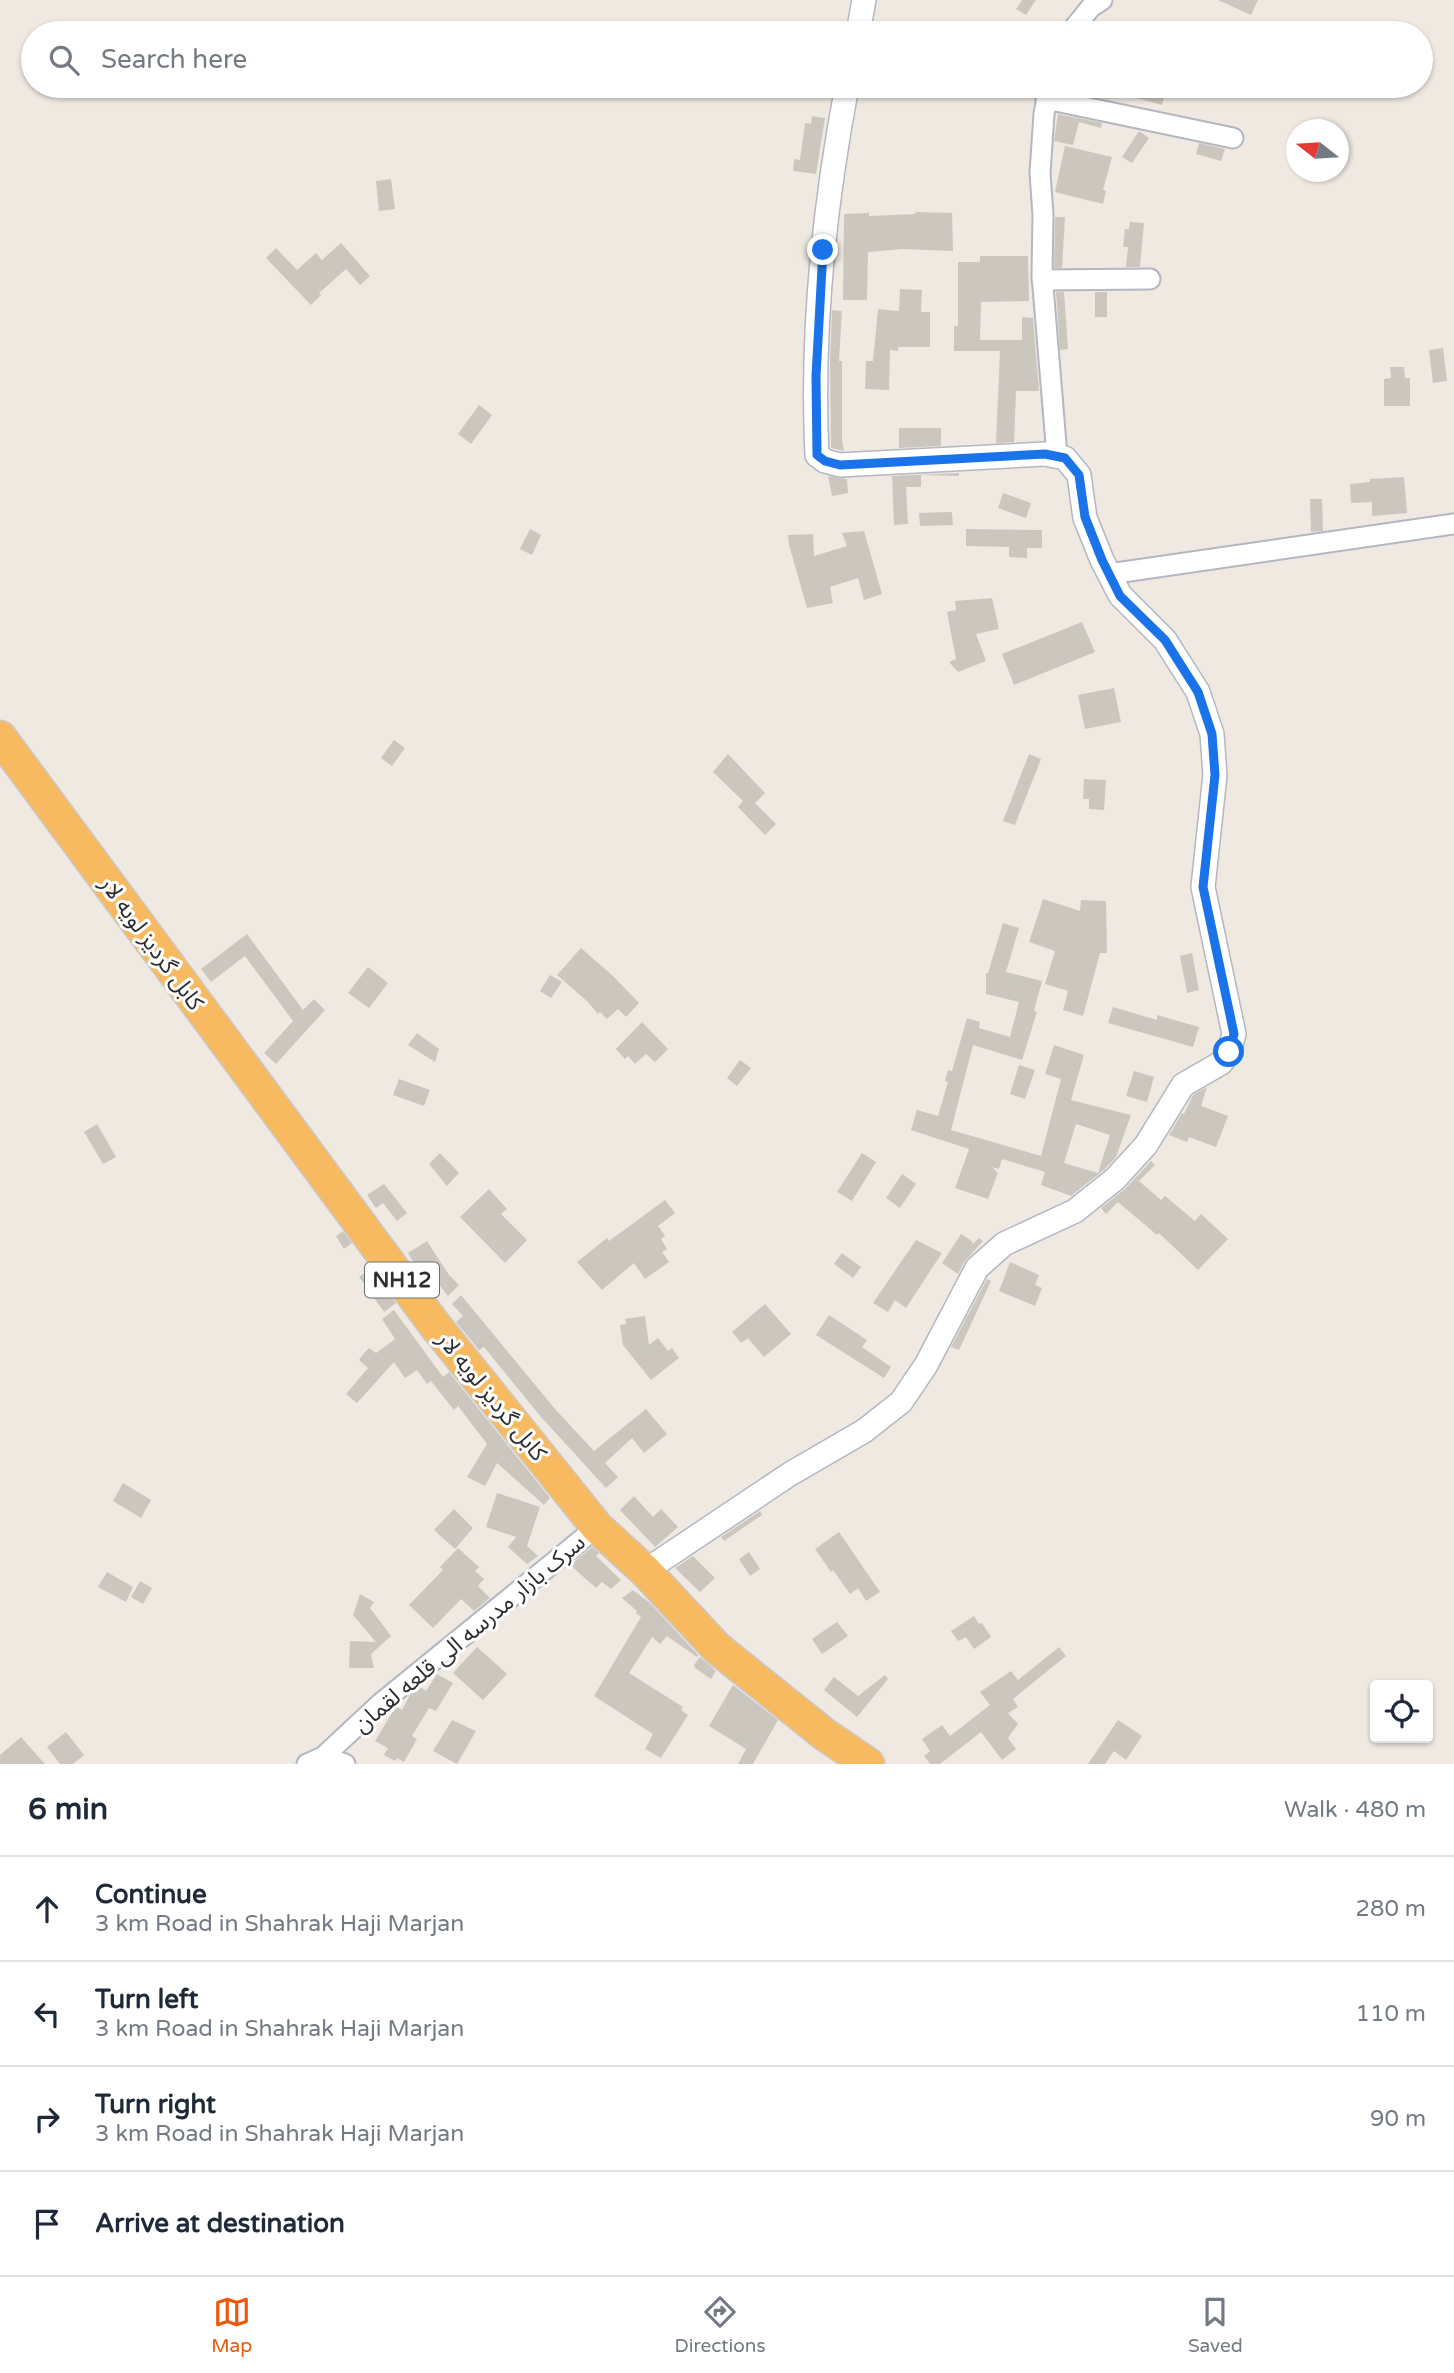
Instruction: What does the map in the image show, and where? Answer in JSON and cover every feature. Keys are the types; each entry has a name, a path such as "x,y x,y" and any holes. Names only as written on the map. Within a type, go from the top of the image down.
{"highway":[{"name":"کابل گردیز لویه لار","path":"0,737 434,1324 597,1527 645,1571 717,1648 824,1734 868,1764"}],"street":[{"path":"860,21 864,0"},
{"path":"1080,21 1091,7 1102,0"},
{"path":"645,1571 790,1474 864,1431 901,1402 926,1365 977,1268 1004,1244 1075,1211 1115,1179 1146,1145 1183,1085 1221,1063 1229,1052 1234,1034 1203,887 1215,775 1212,734 1198,692 1165,640 1120,596 1085,517 1079,475 1065,458 1045,454 840,465 825,461 817,455 816,376 823,250 845,98"},
{"path":"1046,98 1040,173 1043,215 1042,280 1057,456"},
{"path":"1071,98 1233,138"},
{"path":"1042,280 1150,279"},
{"path":"1109,574 1454,524"},
{"name":"سرک بازار مدرسه الی قلعه لقمان","path":"315,1760 597,1527"},
{"path":"315,1760 345,1764"}],"building":[{"path":"1022,0 1036,0 1026,15 1016,9"},
{"path":"1218,0 1258,0 1251,15"},
{"path":"1136,98 1164,98 1162,105"},
{"path":"1058,114 1102,123 1101,128 1079,122 1073,145 1054,141"},
{"path":"812,116 825,118 816,174 793,171 794,159 800,160 805,123 811,124"},
{"path":"1139,131 1149,138 1132,163 1122,157"},
{"path":"1199,143 1225,149 1221,161 1196,154"},
{"path":"1065,146 1112,157 1103,190 1106,191 1103,204 1055,192"},
{"path":"391,179 395,209 379,211 376,181"},
{"path":"916,212 952,213 953,251 902,249 868,252 867,300 843,300 844,214 869,213 869,216"},
{"path":"1055,217 1065,217 1062,268 1054,268"},
{"path":"1130,222 1144,223 1140,267 1126,267 1128,247 1123,247 1125,229 1129,229"},
{"path":"341,243 370,276 360,285 346,269 319,293 321,295 311,305 266,258 276,248 297,270 316,253 322,260"},
{"path":"980,256 1028,256 1029,301 981,302 980,340 1022,340 1022,317 1033,318 1039,391 1016,391 1014,442 996,443 1000,351 954,351 954,326 958,326 958,262 980,262"},
{"path":"900,289 922,290 921,312 930,312 930,347 898,347 898,351 890,350 889,390 865,389 866,361 873,361 878,309 899,311"},
{"path":"1056,292 1064,292 1068,349 1060,350"},
{"path":"1095,292 1107,292 1107,317 1095,317"},
{"path":"832,310 842,311 839,361 842,361 844,451 831,448"},
{"path":"1443,348 1447,381 1433,383 1429,350"},
{"path":"1390,367 1404,367 1405,378 1410,378 1410,406 1384,406 1384,379 1391,378"},
{"path":"479,405 492,415 471,444 458,434"},
{"path":"899,428 941,428 941,446 899,448"},
{"path":"959,473 959,476 921,475 921,487 906,487 908,524 894,525 892,476"},
{"path":"828,476 847,479 848,493 832,496"},
{"path":"1404,477 1407,513 1372,516 1372,502 1351,503 1350,484 1370,482 1370,479"},
{"path":"1003,493 1031,503 1026,518 998,508"},
{"path":"1310,499 1322,499 1323,531 1311,532"},
{"path":"952,512 953,525 920,526 919,513"},
{"path":"530,529 541,535 532,555 520,549"},
{"path":"966,529 1042,530 1042,548 1027,548 1027,558 1009,557 1009,547 966,546"},
{"path":"864,531 882,594 864,600 858,578 830,587 833,603 807,608 788,535 813,534 814,556 847,546 842,533"},
{"path":"992,598 999,629 976,634 986,661 958,672 949,662 956,659 947,612 956,610 955,601"},
{"path":"1082,622 1095,652 1014,685 1002,654"},
{"path":"1114,688 1121,722 1085,729 1078,695"},
{"path":"394,740 405,748 392,766 381,758"},
{"path":"728,754 765,793 755,803 776,824 765,835 738,807 743,801 713,772"},
{"path":"1029,754 1041,759 1015,825 1003,821"},
{"path":"1084,779 1106,780 1104,810 1089,809 1089,799 1083,799"},
{"path":"1043,899 1080,911 1081,900 1106,901 1107,953 1100,953 1083,1016 1063,1010 1068,991 1045,984 1055,951 1029,942"},
{"path":"1003,923 1019,928 1006,972 1042,981 1034,1011 1037,1012 1022,1060 973,1045 951,1130 1041,1156 1061,1079 1045,1074 1054,1045 1084,1055 1071,1100 1131,1115 1116,1157 1105,1169 1071,1196 1041,1185 1045,1172 1002,1159 999,1169 992,1167 998,1173 988,1199 955,1188 969,1149 911,1130 917,1110 938,1116 948,1082 945,1081 948,1070 952,1071 967,1018 980,1022 979,1028 1010,1037 1019,1002 986,994 988,973","holes":["1076,1124 1110,1135 1098,1173 1064,1163"]},
{"path":"247,934 303,1010 314,999 325,1010 276,1064 264,1053 293,1021 245,956 211,982 201,969"},
{"path":"581,948 639,1003 626,1017 618,1009 607,1019 600,1012 598,1014 557,975"},
{"path":"1192,953 1199,990 1187,993 1180,956"},
{"path":"368,967 388,983 369,1008 348,993"},
{"path":"550,975 562,982 551,998 540,991"},
{"path":"1113,1007 1157,1020 1157,1015 1199,1027 1193,1047 1108,1023"},
{"path":"642,1022 668,1049 655,1062 646,1054 635,1064 628,1056 625,1059 616,1049"},
{"path":"417,1033 439,1049 435,1062 408,1045"},
{"path":"740,1060 751,1068 737,1086 727,1078"},
{"path":"1019,1065 1035,1070 1025,1099 1010,1094"},
{"path":"1134,1071 1154,1077 1147,1102 1126,1096"},
{"path":"399,1079 430,1090 424,1106 393,1095"},
{"path":"1207,1087 1201,1106 1228,1116 1216,1147 1189,1137 1187,1142 1169,1135 1193,1095"},
{"path":"97,1124 116,1157 103,1164 84,1132"},
{"path":"440,1153 459,1173 447,1186 429,1164"},
{"path":"862,1153 876,1162 852,1201 837,1192"},
{"path":"1151,1161 1155,1165 1139,1181 1161,1200 1165,1196 1195,1221 1201,1214 1228,1239 1198,1270 1159,1233 1157,1235 1118,1202 1106,1214 1101,1208 1125,1189"},
{"path":"902,1174 916,1184 900,1208 886,1198"},
{"path":"384,1184 407,1213 397,1221 383,1203 376,1208 367,1195"},
{"path":"489,1189 507,1209 501,1214 527,1240 505,1263 460,1217"},
{"path":"665,1200 675,1213 658,1226 665,1236 661,1239 667,1249 662,1252 669,1262 645,1279 634,1263 602,1290 577,1262 607,1238 609,1241"},
{"path":"343,1231 352,1243 344,1249 336,1236"},
{"path":"961,1234 973,1242 972,1245 979,1238 983,1241 965,1261 958,1274 942,1263"},
{"path":"916,1240 942,1253 906,1308 895,1300 888,1312 873,1303"},
{"path":"427,1241 449,1275 459,1285 448,1296 425,1266 418,1270 408,1253"},
{"path":"842,1253 861,1267 853,1278 834,1264"},
{"path":"1010,1262 1039,1275 1035,1285 1042,1288 1035,1306 999,1291"},
{"path":"370,1269 396,1303 384,1312 359,1277"},
{"path":"987,1279 991,1281 959,1350 951,1347"},
{"path":"461,1295 555,1409 594,1451 646,1409 667,1434 644,1453 632,1438 605,1463 618,1477 606,1488 541,1417 484,1347 479,1350 456,1322 463,1316 452,1304"},
{"path":"765,1304 791,1334 764,1357 748,1338 741,1343 732,1332"},
{"path":"394,1310 443,1377 449,1372 550,1498 544,1505 497,1463 485,1486 467,1477 487,1444 458,1406 454,1410 431,1381 427,1384 417,1370 405,1378 394,1362 357,1403 346,1394 368,1368 359,1360 364,1353 369,1348 376,1353 395,1339 382,1319"},
{"path":"829,1315 867,1340 862,1347 891,1367 884,1378 816,1335"},
{"path":"645,1316 649,1345 658,1338 668,1351 672,1348 679,1358 651,1380 623,1345 620,1325 626,1324 625,1319"},
{"path":"123,1483 151,1500 141,1518 113,1501"},
{"path":"497,1493 540,1507 527,1546 538,1556 527,1564 508,1547 516,1537 486,1527"},
{"path":"634,1496 653,1517 661,1509 678,1527 655,1547 620,1510"},
{"path":"454,1509 473,1528 455,1549 434,1530"},
{"path":"760,1511 762,1515 724,1541 721,1537"},
{"path":"839,1532 880,1592 866,1601 858,1588 850,1594 815,1549"},
{"path":"592,1547 599,1553 596,1556 621,1580 611,1589 602,1582 596,1588 570,1565"},
{"path":"458,1548 479,1567 475,1571 484,1579 478,1586 490,1598 474,1611 461,1599 433,1628 409,1605 443,1570 440,1567"},
{"path":"749,1552 760,1569 750,1576 739,1559"},
{"path":"693,1556 715,1578 700,1592 675,1568"},
{"path":"107,1572 133,1587 126,1602 98,1587"},
{"path":"140,1581 152,1588 143,1604 131,1597"},
{"path":"633,1590 650,1603 698,1655 697,1657 667,1636 660,1644 652,1637 629,1673 683,1707 681,1710 688,1715 661,1758 645,1749 653,1734 594,1696 641,1617 622,1598"},
{"path":"360,1594 374,1602 370,1608 391,1636 371,1654 374,1668 349,1668 350,1641 376,1642 353,1615"},
{"path":"974,1616 991,1637 974,1649 966,1637 958,1641 951,1631"},
{"path":"837,1622 848,1636 822,1654 812,1639"},
{"path":"477,1647 507,1674 483,1700 453,1673"},
{"path":"1059,1647 1066,1656 1013,1699 1018,1707 1008,1713 1018,1724 1008,1738 1016,1749 1002,1760 981,1732 940,1764 930,1764 924,1756 930,1751 922,1739 942,1725 950,1736 990,1705 980,1692 1011,1671 1018,1680"},
{"path":"700,1657 716,1671 711,1679 695,1668 694,1665"},
{"path":"437,1674 453,1683 436,1711 429,1708 412,1736 417,1739 404,1762 384,1755 388,1748 375,1741 396,1706 402,1710 410,1695 420,1687 426,1691"},
{"path":"885,1675 888,1679 857,1717 824,1690 834,1677 858,1696"},
{"path":"733,1685 778,1720 753,1764 738,1764 746,1749 709,1726"},
{"path":"452,1720 476,1731 457,1764 433,1751"},
{"path":"1118,1720 1142,1736 1126,1760 1114,1751 1105,1764 1088,1764"},
{"path":"66,1732 84,1755 73,1764 60,1764 47,1747"},
{"path":"21,1737 45,1764 0,1764 0,1755"}],"route":[{"path":"823,250 816,376 817,455 825,461 840,465 1045,454 1065,458 1079,475 1085,517 1120,596 1165,640 1198,692 1212,734 1215,775 1203,887 1234,1034 1229,1052"}]}
